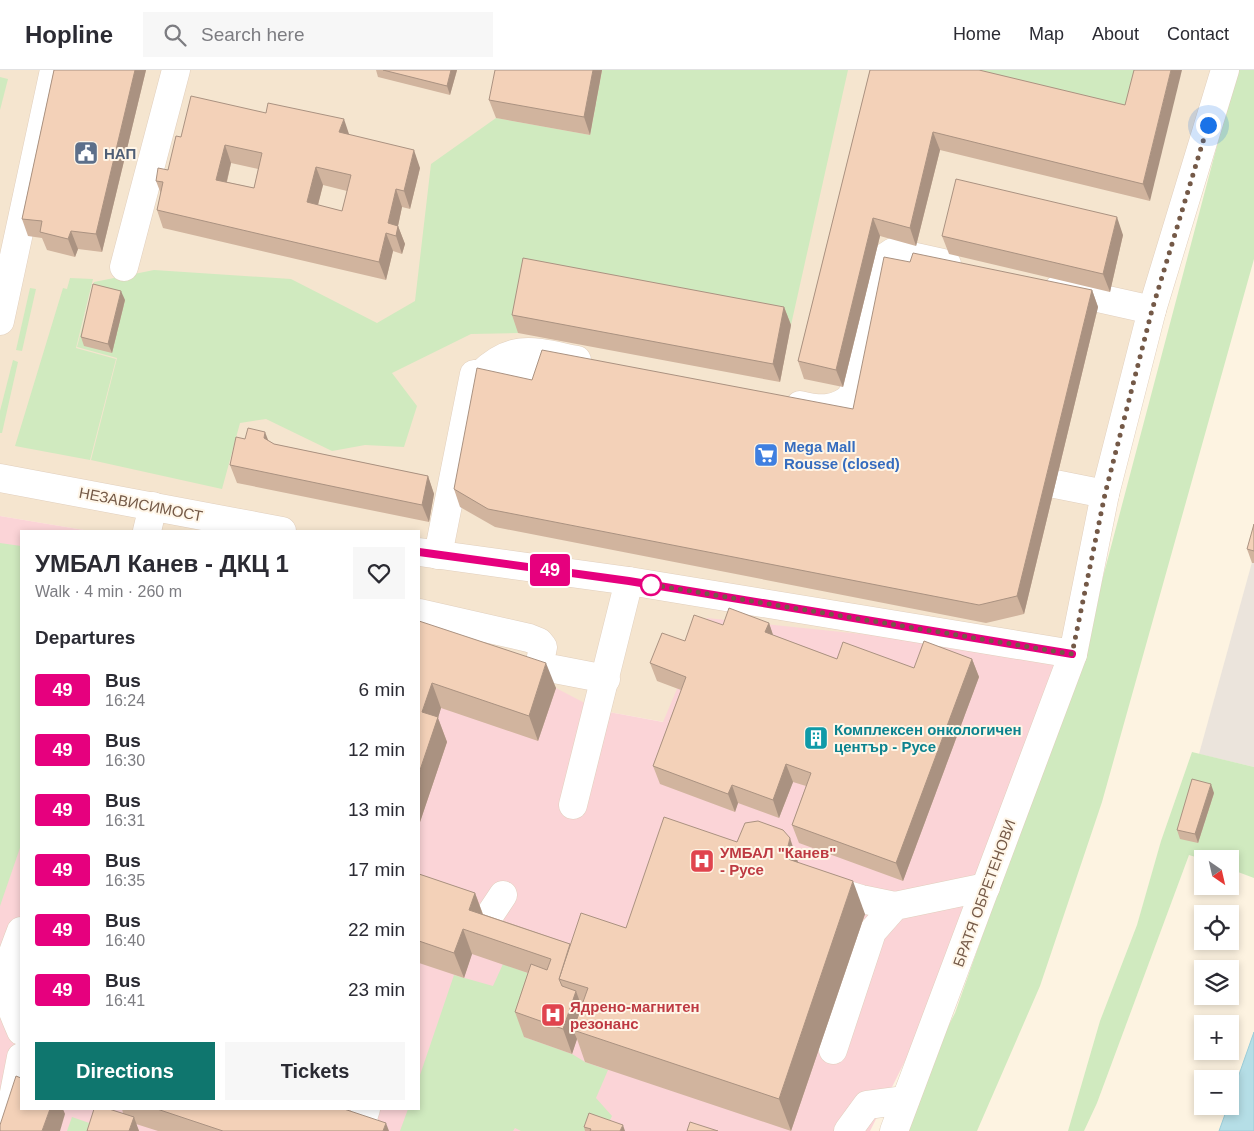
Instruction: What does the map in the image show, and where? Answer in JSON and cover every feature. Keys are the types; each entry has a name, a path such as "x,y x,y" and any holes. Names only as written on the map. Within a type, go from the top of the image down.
{"street":[{"path":"0,321 54,70"},
{"path":"124,267 176,70"},
{"name":"БРАТЯ ОБРЕТЕНОВИ","path":"894,1131 1072,654 1105,494 1152,310 1225,70"},
{"path":"774,400 819,409 844,404 852,396 882,262 893,252 974,270"},
{"path":"1030,283 1152,310"},
{"path":"481,374 495,360 508,354 529,351 602,364"},
{"path":"544,379 508,373 474,374 428,554 629,581 1072,654"},
{"name":"НЕЗАВИСИМОСТ","path":"0,478 150,519 271,530"},
{"path":"1055,484 1105,494"},
{"path":"573,805 629,581"},
{"path":"420,613 529,638 539,642 543,647 540,662 549,668 606,679"},
{"path":"800,880 861,899 895,906 986,887"},
{"path":"833,1050 872,932 895,906"},
{"path":"20,937 13,976 1,983 2,992 12,1016 20,1028"},
{"path":"3,1131 12,1103 20,1062"},
{"path":"848,1131 867,1105 905,1100"},
{"path":"366,1110 360,1127 370,1131"}],"shaded area":[{"path":"0,70 1217,70 1065,655 678,689 664,722 598,710 420,643 420,530 84,530 0,516"},
{"name":"УМБАЛ \"Канев\" - Русе","path":"0,516 84,530 20,530 20,1110 420,1110 420,643 556,688 598,710 663,722 707,618 1065,655 936,999 870,1131 0,1131"},
{"path":"1254,555 1254,767 1199,754"}],"green space":[{"path":"602,70 848,70 791,325 529,276 518,333 471,334 392,373 417,406 404,447 365,445 332,451 266,419 240,423 222,489 91,460 117,358 77,347 94,282 154,270 291,279 377,323 415,301 431,164 496,118 590,135"},
{"path":"942,70 1145,70 1132,123"},
{"path":"1237,70 1254,70 1254,259 1102,802 1040,986 977,1131 895,1131 955,1013 1085,645"},
{"path":"0,77 8,79 0,110"},
{"path":"70,278 93,279 76,348 116,359 90,460 15,446 63,288 67,289"},
{"path":"30,288 36,289 22,351 16,350"},
{"path":"13,360 18,362 2,433 0,433 0,411"},
{"path":"0,543 20,546 20,848 0,906"},
{"path":"1192,752 1254,767 1254,878 1239,872 1239,850 1194,850 1194,857 1189,855 1097,1103 1084,1131 1068,1131 1100,1021 1137,925 1161,841"},
{"path":"503,964 544,979 524,1037 572,1054 585,1062 608,1070 596,1098 612,1116 605,1131 521,1131 515,1128 513,1131 400,1131 408,1110 420,1110 420,1075 454,975 493,986"},
{"path":"72,1117 98,1126 97,1131 67,1131"}],"water":[{"path":"1254,1032 1254,1131 1219,1131 1225,1115 1239,1115 1239,1074"}],"building":[{"name":"НАП","path":"54,70 135,70 96,234 71,231 68,239 40,232 42,221 22,219"},
{"path":"383,70 451,70 447,86"},
{"path":"495,70 593,70 584,117 489,100"},
{"path":"870,70 979,70 1125,105 1134,70 1171,70 1143,184 933,132 910,228 873,218 836,370 798,361"},
{"path":"191,96 266,113 268,103 344,119 339,132 414,150 404,191 396,189 388,223 398,226 396,236 386,233 379,262 157,210 163,182 156,181 158,168 168,170 176,136 181,137","holes":["225,145 262,153 254,188 216,180","316,167 351,175 342,211 307,202"]},
{"path":"956,179 1117,217 1103,274 942,236"},
{"name":"Mega Mall Rousse (closed)","path":"913,253 1092,290 1017,596 979,605 488,509 454,489 477,368 532,380 542,350 853,409 884,257 910,262"},
{"path":"523,258 784,307 773,364 512,315"},
{"path":"93,284 121,291 108,344 81,337"},
{"path":"248,428 265,432 264,438 274,444 428,476 422,505 230,465 236,437 245,439"},
{"path":"1254,524 1254,551 1247,549"},
{"name":"Комплексен онкологичен център - Русе","path":"729,608 769,623 765,632 837,659 843,642 914,668 924,641 972,659 896,863 792,825 811,773 786,764 773,800 732,785 728,794 653,766 686,677 650,663 662,633 685,641 694,615 723,625"},
{"path":"420,621 546,663 529,716 432,683 422,712 438,717 420,770"},
{"path":"1192,779 1211,784 1195,834 1177,830"},
{"path":"664,817 737,842 745,823 758,821 783,830 790,838 785,858 853,881 779,1099 573,1030 588,988 559,979 581,913 626,928"},
{"path":"420,874 475,893 469,910 570,944 559,979 562,986 576,991 563,1029 515,1012 531,964 547,970 551,959 463,929 454,953 420,941"},
{"path":"16,1076 20,1078 20,1110 50,1110 42,1131 0,1131 0,1125"},
{"path":"94,1110 112,1110 134,1117 129,1131 87,1131"},
{"path":"160,1110 347,1110 386,1123 383,1131 223,1131"},
{"path":"589,1113 623,1125 620,1131 590,1131 591,1129 584,1127"},
{"path":"690,1122 718,1131 687,1131"}],"bus line":[{"name":"49","path":"420,552 629,581 1072,654"}],"place":[{"name":"НАП","path":"86,153"},
{"name":"Mega Mall Rousse (closed)","path":"766,455"},
{"name":"Комплексен онкологичен център - Русе","path":"816,738"},
{"name":"УМБАЛ \"Канев\" - Русе","path":"702,861"},
{"name":"Ядрено-магнитен резонанс","path":"553,1015"}],"route":[{"path":"651,585 648,584 1072,654 1105,494 1152,310 1208,125"}]}
